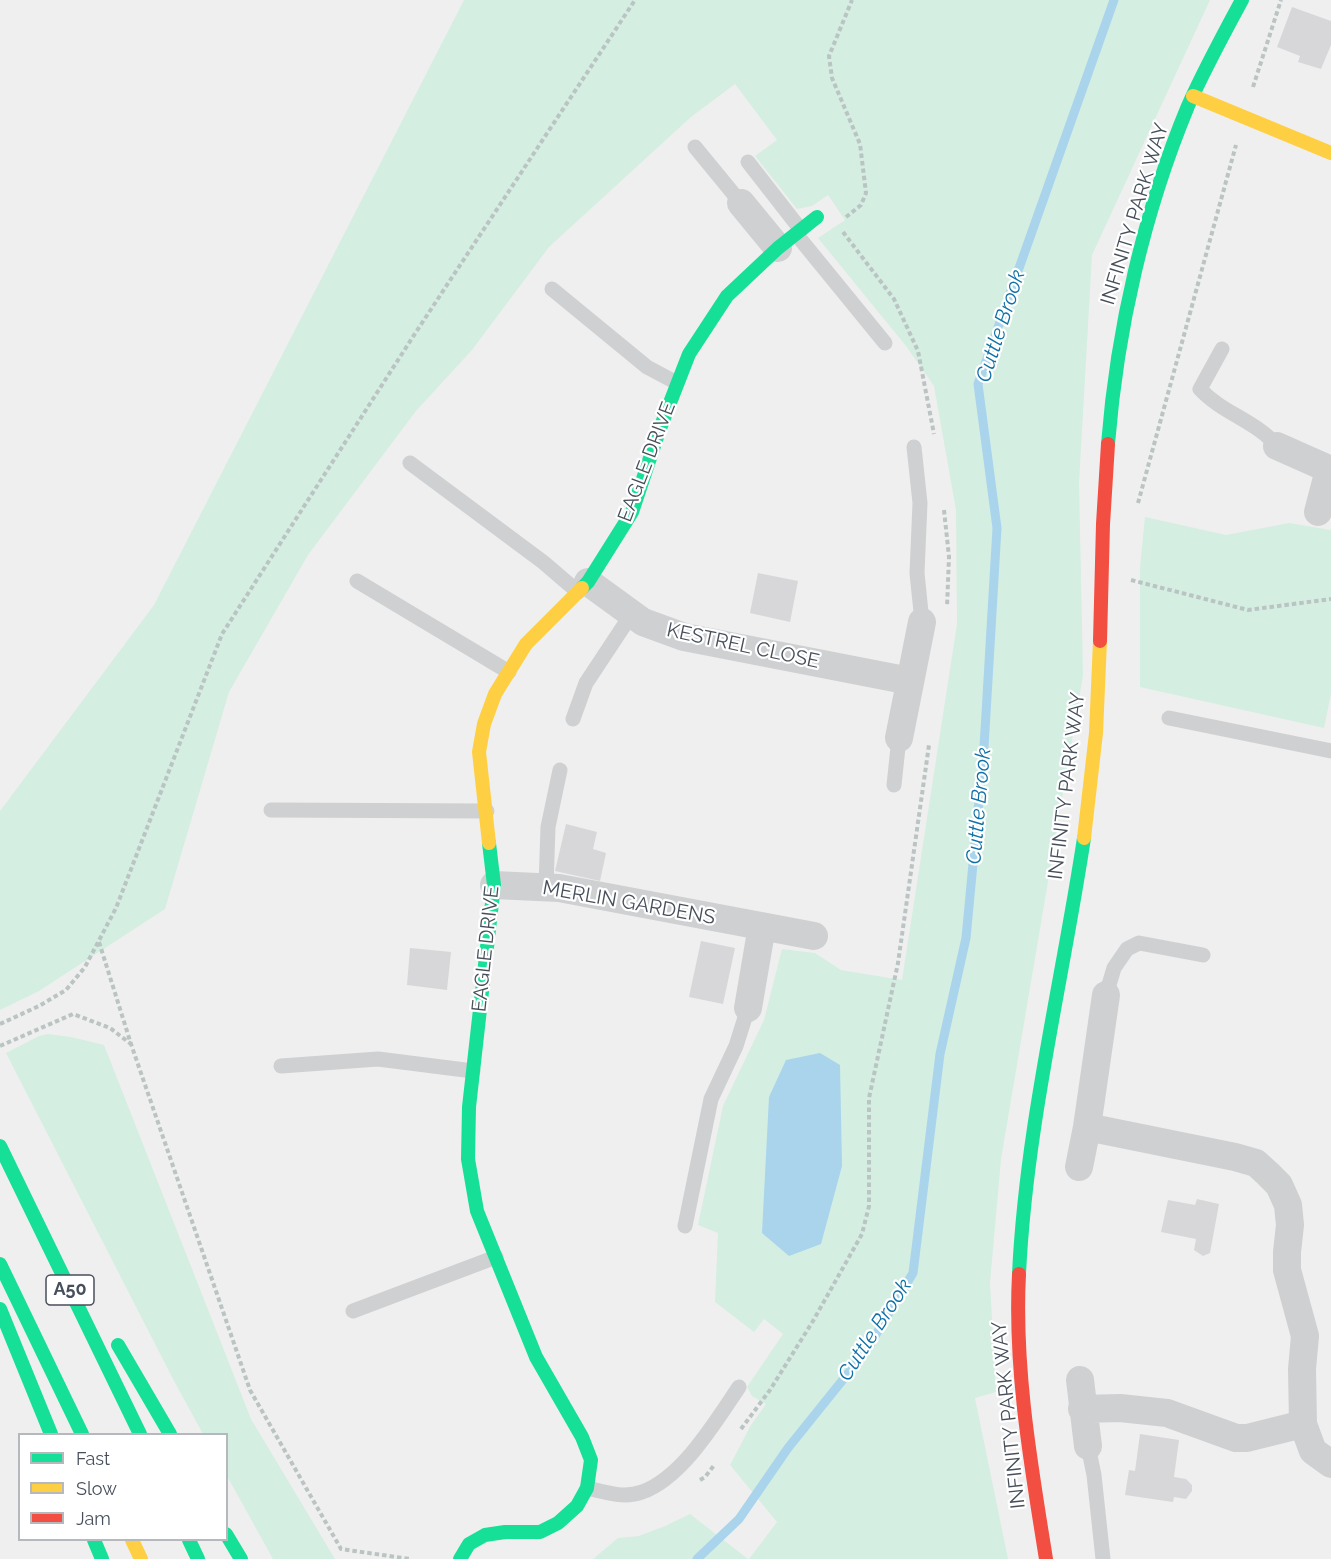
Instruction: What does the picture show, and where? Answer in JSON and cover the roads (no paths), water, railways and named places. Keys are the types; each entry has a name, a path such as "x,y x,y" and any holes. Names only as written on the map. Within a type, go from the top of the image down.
{"main road":[{"name":"INFINITY PARK WAY","path":"1046,1559 1029,1459 1022,1389 1018,1311 1021,1241 1029,1165 1092,778 1097,718 1103,515 1108,439 1124,318 1152,212 1168,160 1193,96 1242,0"},
{"path":"1193,96 1331,153"},
{"name":"EAGLE DRIVE","path":"460,1559 469,1544 485,1535 505,1532 540,1532 558,1523 577,1506 587,1488 591,1460 582,1437 536,1357 495,1257 477,1211 468,1159 469,1107 494,885 479,752 484,724 495,694 526,644 583,587 633,512 659,431 688,354 727,296 817,217"},
{"name":"A50","path":"0,1146 140,1433"},
{"path":"9,1164 87,1294"},
{"name":"A50","path":"0,1264 82,1433"},
{"path":"0,1309 51,1433"},
{"path":"111,1334 169,1433"},
{"path":"228,1537 241,1559"},
{"path":"95,1541 102,1559"},
{"path":"133,1541 141,1559"},
{"path":"190,1541 198,1559"}],"street":[{"path":"741,203 792,238"},
{"path":"1276,446 1330,470 1318,512"},
{"name":"KESTREL CLOSE","path":"583,587 643,622 684,637 910,681"},
{"path":"899,738 910,681 934,617"},
{"name":"MERLIN GARDENS","path":"494,885 558,888 814,936"},
{"path":"748,1008 762,926"},
{"path":"1079,1167 1106,996"},
{"path":"1087,1127 1256,1163 1278,1185 1288,1205 1290,1225 1287,1270 1305,1336 1302,1370 1303,1424 1313,1451 1331,1464"},
{"path":"1080,1380 1088,1446"},
{"path":"1082,1409 1120,1408 1167,1413 1236,1438 1247,1438 1303,1424"}],"lane":[{"path":"695,147 741,203"},
{"path":"748,162 792,238 885,343"},
{"path":"552,289 647,367 678,383"},
{"path":"1222,349 1200,389 1210,400 1266,434 1276,446"},
{"path":"914,447 920,503 917,573 934,617"},
{"path":"410,463 543,562 583,587"},
{"path":"357,581 509,672"},
{"path":"573,719 586,683 631,615"},
{"path":"1169,718 1331,751"},
{"path":"894,785 899,738"},
{"path":"546,887 548,827 560,770"},
{"path":"271,810 487,812"},
{"path":"1106,996 1114,968 1127,949 1139,943 1203,955"},
{"path":"685,1227 711,1099 736,1046 748,1008"},
{"path":"281,1066 378,1059 473,1071"},
{"path":"353,1311 495,1257"},
{"path":"587,1488 616,1495 641,1493 668,1478 706,1435 739,1387"},
{"path":"1088,1446 1094,1475 1103,1559"}],"water":[{"path":"820,1053 840,1065 842,1166 821,1244 789,1256 762,1233 769,1097 786,1060"}],"waterway":[{"name":"Cuttle Brook","path":"697,1559 739,1519 788,1448 866,1351 913,1273 940,1054 966,938 984,747 997,528 978,384 1114,0"}]}
